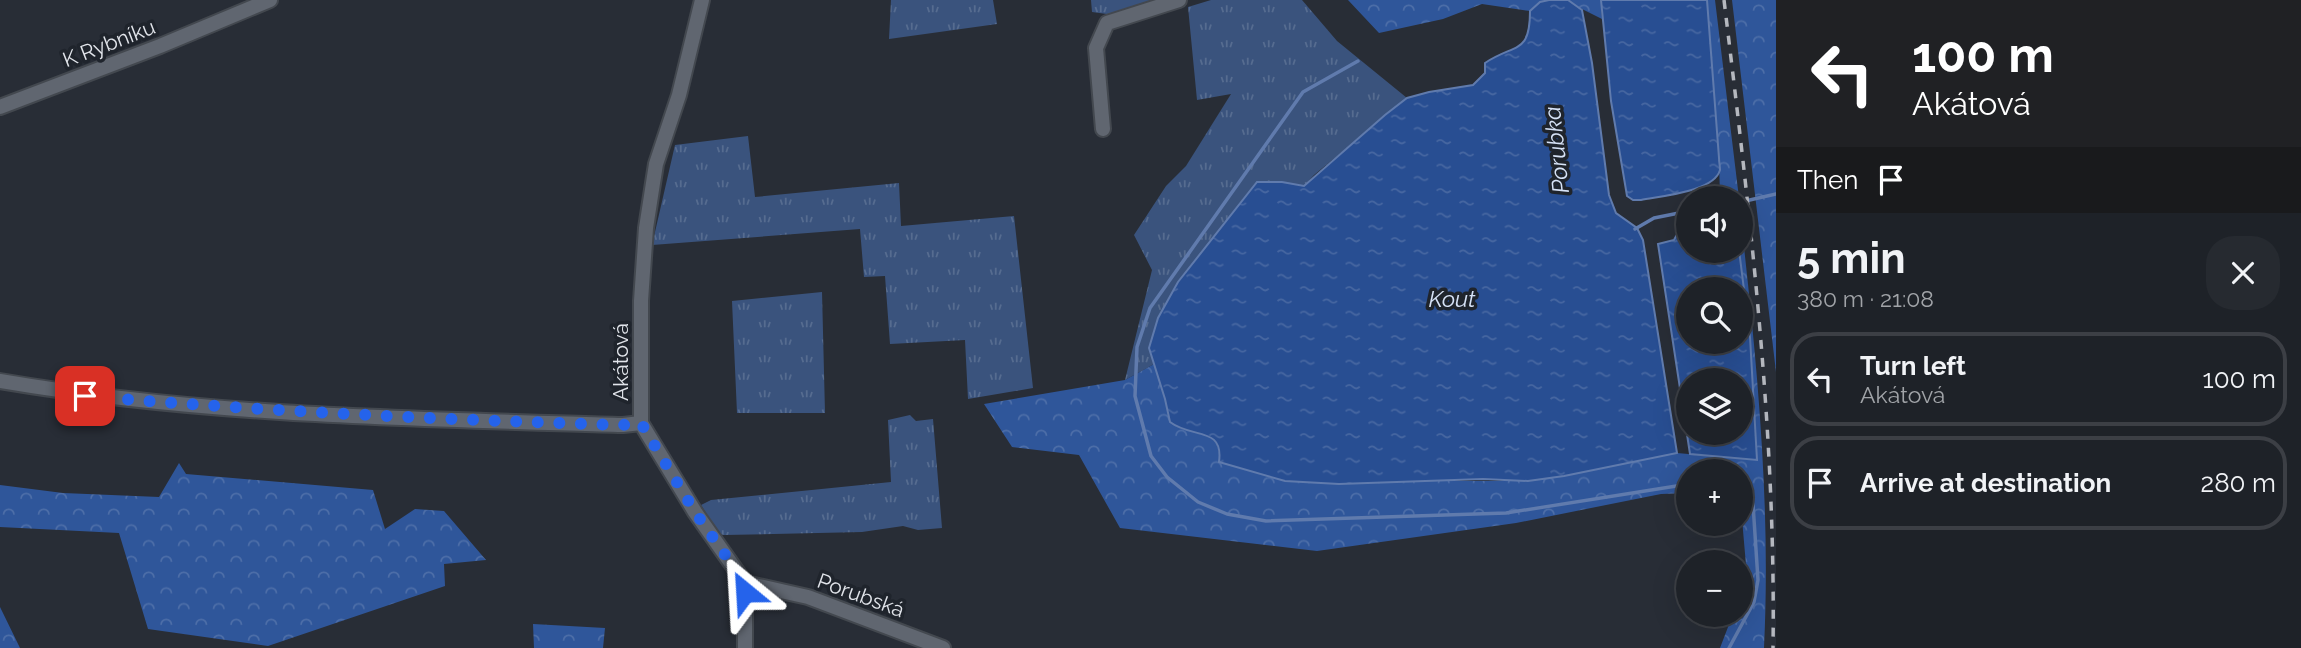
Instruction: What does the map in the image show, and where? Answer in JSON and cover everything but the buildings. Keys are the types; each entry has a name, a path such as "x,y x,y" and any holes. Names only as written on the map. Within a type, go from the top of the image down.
{"street":[{"name":"K Rybníku","path":"0,107 160,46 270,0"},
{"name":"Akátová","path":"0,381 85,396 213,407 406,419 623,425 641,423 641,301 646,228 656,164 679,94 702,0"},
{"path":"1103,129 1096,48 1107,23 1179,0"},
{"path":"641,423 695,512 745,583 745,648"},
{"name":"Porubská","path":"745,583 808,597 943,648"}],"green space":[{"path":"891,0 993,0 997,24 889,39"},
{"path":"1091,0 1169,0 1114,15 1092,12"},
{"path":"1211,0 1302,0 1337,41 1407,98 1304,186 1282,182 1159,318 1149,348 1154,364 1125,380 1152,270 1134,235 1166,186 1186,166 1231,94 1197,100 1188,7"},
{"path":"1348,0 1549,0 1540,2 1530,11 1482,4 1443,19 1379,33"},
{"path":"1564,0 1601,0 1602,19"},
{"path":"1707,0 1715,0 1738,186 1720,186"},
{"path":"1732,0 1776,0 1776,372"},
{"path":"748,136 755,197 899,183 901,226 1014,216 1033,388 968,399 965,340 890,344 885,276 864,277 860,229 652,245 675,145"},
{"path":"1741,263 1745,263 1747,277 1742,277"},
{"path":"822,292 825,413 737,413 732,301"},
{"path":"1753,338 1766,540 1764,648 1720,648 1728,627 1753,627 1753,550 1745,550 1744,536 1753,536 1753,460 1756,460 1752,368"},
{"path":"1154,364 1170,422 1211,438 1219,451 1219,462 1286,481 1528,481 1677,453 1745,459 1676,459 1676,493 1661,494 1516,523 1317,551 1120,528 1079,455 1012,447 984,404 1125,380"},
{"path":"910,415 916,421 933,419 942,528 918,530 903,526 862,532 724,535 719,534 701,505 711,500 891,482 888,420"},
{"path":"179,463 186,474 373,490 385,529 415,509 444,511 486,560 444,564 445,586 268,646 148,629 119,533 0,527 0,485 63,493 159,497"},
{"path":"0,607 20,648 0,648"},
{"path":"533,624 605,628 603,648 534,648"}],"water":[{"name":"Kout","path":"1568,0 1582,10 1592,63 1609,195 1616,213 1637,228 1643,240 1677,453 1528,481 1483,479 1339,484 1285,481 1219,462 1217,443 1211,438 1170,422 1149,348 1158,318 1178,282 1257,182 1282,182 1304,186 1407,98 1473,85 1485,73 1485,63 1524,42 1530,11 1540,2"},
{"path":"1601,0 1707,0 1720,170 1716,177 1701,186 1676,186 1676,194 1641,200 1633,200 1627,196 1611,101"},
{"path":"1676,236 1676,263 1741,263 1742,277 1676,277 1676,354 1751,354 1752,368 1677,368 1658,244 1674,240"},
{"path":"1753,390 1757,460 1690,454 1689,445 1753,445"}],"waterway":[{"path":"1358,61 1303,92 1150,308 1137,347 1135,396 1151,456 1167,477 1198,502 1227,514 1266,521 1506,513 1676,486"},
{"name":"Porubka","path":"1753,199 1776,194"},
{"name":"Porubka","path":"1635,229 1654,218 1676,214"},
{"path":"1729,648 1754,602 1758,580 1753,504"}],"railway":[{"path":"1724,0 1752,242 1766,404 1773,567 1773,648"}],"route":[{"path":"85,396 406,419 623,425 641,423 695,512 745,583 745,592"}]}
